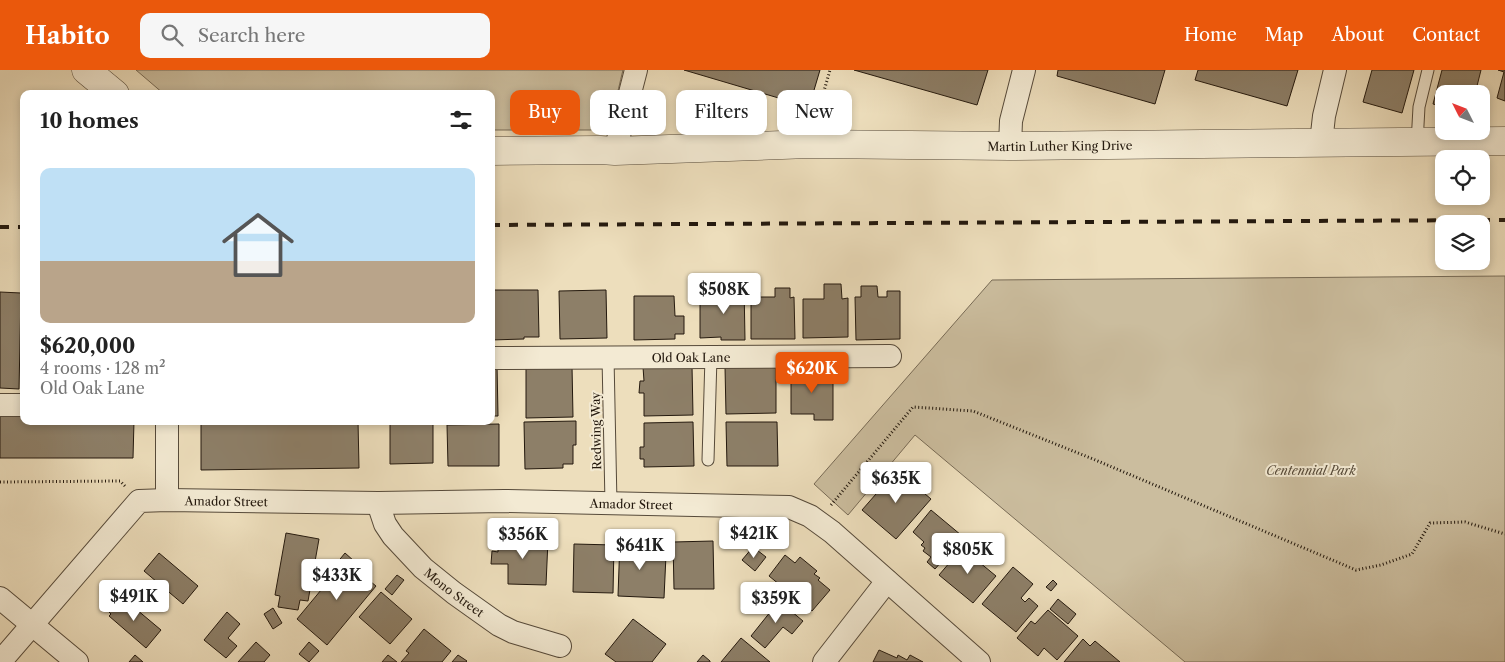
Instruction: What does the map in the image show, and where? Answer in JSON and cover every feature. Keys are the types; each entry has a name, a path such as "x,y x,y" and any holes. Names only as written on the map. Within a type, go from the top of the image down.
{"street":[{"path":"86,70 110,90"},
{"path":"615,152 636,70"},
{"path":"1010,146 1011,121 1024,70"},
{"path":"1321,143 1324,116 1335,70"},
{"name":"Martin Luther King Drive","path":"495,151 600,150 615,152 809,144 1010,146 1505,142"},
{"name":"Old Oak Lane","path":"495,358 890,356"},
{"path":"0,405 20,405"},
{"path":"167,425 167,500"},
{"path":"0,662 139,501"},
{"name":"Amador Street","path":"139,501 378,503 504,501 789,507 810,516 832,532 979,662"},
{"name":"Mono Street","path":"378,503 385,524 393,536 423,568 454,593 499,625 513,632 560,646"},
{"path":"824,662 887,581"},
{"path":"0,598 78,662"}],"lane":[{"path":"1417,143 1418,107 1428,70"},
{"path":"708,460 711,357"},
{"name":"Redwing Way","path":"608,358 611,504"}],"path":[{"path":"809,144 830,70"},
{"path":"835,500 913,407 973,411 1093,458 1356,570 1381,565 1412,554 1430,523 1465,522 1505,534"},
{"path":"0,482 120,481 139,501"}],"green space":[{"path":"136,70 623,70 618,90 590,90 590,130 580,130 580,90 510,90 510,130 495,130 495,90 159,90"},
{"name":"Centennial Park","path":"1505,276 1505,662 1185,662 915,435 848,515 814,484 992,280"}],"building":[{"path":"684,70 820,70 814,90 777,90 777,98 767,95 767,90 752,90"},
{"path":"854,70 988,70 977,105"},
{"path":"1058,70 1165,70 1155,104 1057,76"},
{"path":"1198,70 1298,70 1287,106 1195,80"},
{"path":"1372,70 1414,70 1402,113 1363,102"},
{"path":"1442,70 1481,70 1477,85 1438,85"},
{"path":"1498,70 1505,70 1505,101 1497,98 1504,72"},
{"path":"824,284 841,284 842,299 848,298 848,337 803,338 803,299 824,299"},
{"path":"722,285 744,285 745,340 721,340 721,337 700,338 700,298 723,298"},
{"path":"861,286 877,286 878,297 887,297 887,291 900,291 900,339 856,340 855,297 861,297"},
{"path":"775,288 790,288 790,298 794,297 795,339 751,339 751,292 760,292 760,297 775,297"},
{"path":"495,290 538,290 539,337 524,337 524,339 495,340"},
{"path":"606,290 607,338 560,339 559,291"},
{"path":"0,292 20,293 19,389 0,388"},
{"path":"634,296 674,296 675,316 684,316 684,334 675,334 675,339 634,340"},
{"path":"495,365 497,365 498,416 495,416"},
{"path":"572,366 573,417 526,418 526,367"},
{"path":"692,366 693,415 644,416 644,393 639,393 640,381 644,381 643,367"},
{"path":"776,366 776,413 726,414 725,367"},
{"path":"791,370 825,370 825,380 833,380 833,420 814,420 814,414 791,414"},
{"path":"0,413 20,413 20,425 134,425 133,458 0,458"},
{"path":"576,421 576,445 573,445 573,464 563,464 563,468 525,469 524,422"},
{"path":"693,422 694,466 644,467 644,459 640,459 640,447 644,447 644,423"},
{"path":"726,422 777,422 778,466 727,466"},
{"path":"499,424 499,466 448,466 447,425"},
{"path":"201,425 358,425 359,468 201,470"},
{"path":"390,425 433,425 433,463 390,464"},
{"path":"897,470 931,499 896,539 862,510"},
{"path":"931,510 961,535 935,569 927,562 931,557 923,551 925,548 921,545 924,542 913,532"},
{"path":"286,533 319,539 308,601 300,600 298,610 278,607 280,596 275,595"},
{"path":"498,538 548,540 546,585 508,584 508,564 491,564 492,551 498,552"},
{"path":"620,539 645,539 644,554 666,555 664,598 618,596"},
{"path":"713,541 714,589 674,589 673,542"},
{"path":"574,544 614,545 613,593 573,592"},
{"path":"753,547 766,557 755,571 742,560"},
{"path":"962,548 996,576 973,603 939,575"},
{"path":"159,553 198,586 183,604 144,571"},
{"path":"345,553 354,561 350,565 376,586 327,645 297,619 331,578 327,575"},
{"path":"785,555 795,563 800,557 817,571 814,574 820,578 818,580 830,590 812,611 769,576"},
{"path":"1013,567 1033,584 1021,598 1025,602 1029,598 1038,606 1016,632 982,604"},
{"path":"397,575 404,580 392,595 385,589"},
{"path":"1053,580 1057,584 1051,591 1046,587"},
{"path":"151,587 162,597 157,603 146,594"},
{"path":"381,592 412,619 390,644 359,617"},
{"path":"117,598 121,601 124,599 161,630 146,648 109,616 111,614 107,610"},
{"path":"1058,599 1076,614 1068,624 1050,609"},
{"path":"779,601 803,621 792,634 783,627 765,648 751,636"},
{"path":"273,608 282,623 273,629 264,614"},
{"path":"1048,610 1078,636 1057,660 1044,648 1038,656 1017,638 1031,621 1035,624"},
{"path":"227,612 240,624 228,638 237,646 226,658 204,640"},
{"path":"633,619 666,644 652,662 616,662 605,654"},
{"path":"424,629 451,651 442,662 401,662 409,653 406,651"},
{"path":"741,638 770,662 721,662"},
{"path":"1083,639 1090,646 1095,641 1120,662 1064,662"},
{"path":"256,642 270,655 264,662 238,662"},
{"path":"309,642 319,651 309,662 299,654"},
{"path":"879,650 897,658 898,655 907,660 910,655 923,662 873,662"},
{"path":"135,655 143,662 129,662"},
{"path":"388,655 397,662 382,662"},
{"path":"458,655 467,661 452,662"},
{"path":"703,655 710,661 710,662 697,662"}],"railway":[{"path":"495,225 1505,220"},
{"path":"0,227 20,227"}]}
